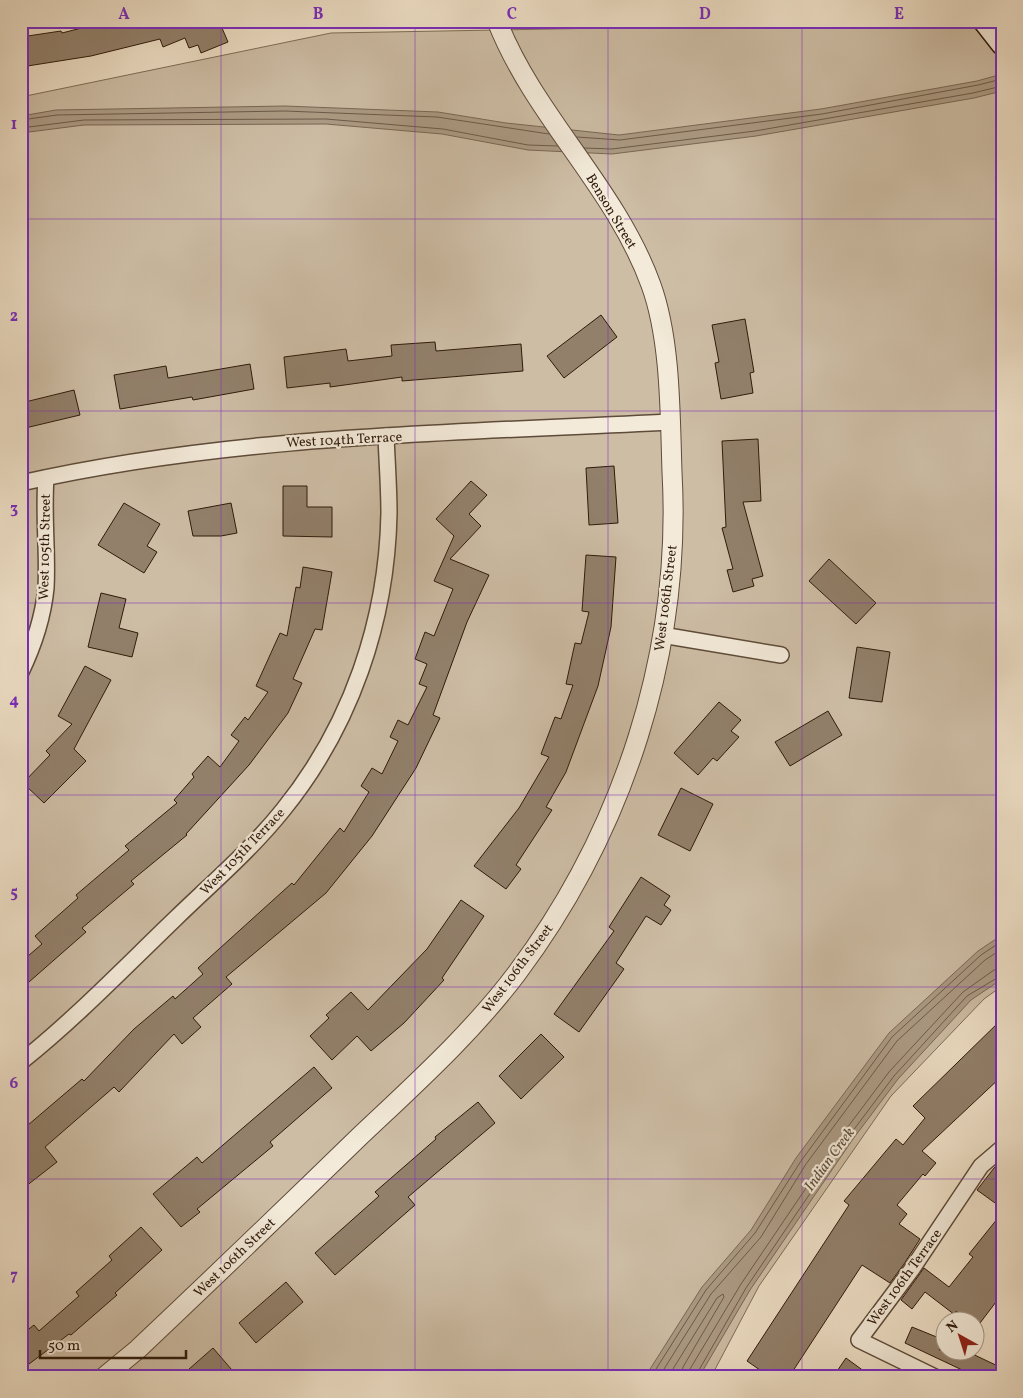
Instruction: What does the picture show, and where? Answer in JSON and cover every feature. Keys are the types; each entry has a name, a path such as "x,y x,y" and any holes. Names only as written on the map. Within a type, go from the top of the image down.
{"main road":[{"path":"984,21 1002,44"}],"street":[{"name":"Benson Street","path":"497,21 511,53 620,218 652,287 661,322 670,422"},
{"name":"West 104th Terrace","path":"21,483 186,453 273,443 670,422"},
{"name":"West 106th Street","path":"104,1377 138,1349 418,1081 482,1015 517,973 561,908 589,859 612,808 635,748 656,669 671,564 674,500 670,422"},
{"name":"West 105th Terrace","path":"21,1062 90,1002 256,841 283,810 318,761 338,727 355,685 376,622 384,575 389,513 386,436"},
{"name":"West 105th Street","path":"21,672 38,631 46,588 44,509 46,478"},
{"path":"662,635 781,655"},
{"name":"West 106th Terrace","path":"935,1377 859,1340 912,1269 982,1166 1002,1148"}],"shaded area":[{"path":"627,21 1002,21 1002,986 984,999 891,1096 759,1286 711,1377 21,1377 21,97 331,33 608,28"}],"water":[{"path":"1002,74 1002,91 974,98 756,136 612,154 528,150 442,134 326,124 84,125 21,133 21,116 56,110 285,106 438,112 506,123 619,135 821,109 977,81"},
{"name":"Indian Creek","path":"1002,935 1002,979 971,1000 898,1079 853,1139 750,1290 699,1377 645,1377 702,1287 751,1230 796,1158 889,1033 978,951"}],"building":[{"path":"109,21 219,21 228,42 201,53 198,45 189,48 185,38 163,47 160,39 91,56 21,67 21,37 61,31 62,33"},
{"path":"601,315 617,337 564,378 547,356"},
{"path":"745,319 754,372 750,373 753,393 721,399 715,363 719,362 712,325"},
{"path":"435,342 436,351 521,344 523,371 402,381 402,377 330,387 330,383 287,388 284,357 346,349 348,361 392,356 391,345"},
{"path":"250,364 254,389 193,400 192,397 120,409 114,375 166,366 168,378"},
{"path":"74,390 80,415 21,429 21,403"},
{"path":"758,439 761,501 743,502 763,576 752,579 754,586 733,592 727,570 733,569 722,528 726,527 722,441"},
{"path":"614,466 618,523 589,525 586,468"},
{"path":"471,481 487,495 469,514 481,526 450,559 489,575 467,622 433,715 440,718 416,768 372,836 326,893 226,977 232,984 193,1018 201,1027 182,1044 174,1034 119,1092 114,1087 45,1147 57,1162 21,1190 21,1131 82,1079 84,1081 134,1029 173,996 175,999 203,974 198,968 292,883 294,885 340,828 344,832 369,792 361,786 372,768 382,774 398,741 390,737 398,720 408,725 427,687 419,684 427,664 415,659 425,632 434,636 453,589 434,581 454,536 436,519"},
{"path":"283,486 307,486 307,507 332,507 332,537 283,536"},
{"path":"124,503 160,524 147,546 157,552 144,573 98,545"},
{"path":"231,503 237,533 221,536 193,536 188,511"},
{"path":"586,555 616,557 611,627 598,686 566,772 546,807 552,810 516,865 521,869 506,889 474,866 519,808 549,757 541,754 555,717 561,719 573,685 566,684 575,643 581,644 589,612 582,611"},
{"path":"829,559 876,603 856,624 809,581"},
{"path":"303,567 332,572 322,630 315,629 293,679 302,683 288,713 249,765 187,835 131,881 134,884 82,928 86,932 21,989 21,962 42,944 35,936 78,898 76,895 129,850 125,846 177,803 174,800 194,777 192,774 208,756 220,767 239,741 231,735 245,717 248,720 268,692 256,686 280,633 287,636 296,587 300,588"},
{"path":"101,593 126,599 119,628 138,633 132,657 88,647"},
{"path":"857,647 890,652 882,702 849,698"},
{"path":"85,666 111,680 74,749 86,761 44,803 23,783 50,755 46,751 72,724 58,716"},
{"path":"719,702 741,720 731,731 739,737 717,761 713,758 698,775 674,753"},
{"path":"828,711 842,735 790,766 775,742"},
{"path":"681,788 713,804 690,851 658,835"},
{"path":"641,877 670,896 664,905 671,910 661,925 646,916 616,963 624,969 579,1032 554,1014 614,931 609,927"},
{"path":"461,900 484,916 442,978 444,980 404,1023 371,1051 357,1036 332,1060 310,1036 329,1018 326,1015 351,992 368,1010 427,949"},
{"path":"1002,1019 1002,1076 922,1151 936,1163 925,1176 923,1174 897,1205 907,1214 899,1224 920,1239 890,1283 862,1265 789,1377 770,1377 747,1361 849,1205 844,1201 896,1139 903,1145 925,1118 913,1106"},
{"path":"541,1034 564,1057 521,1099 499,1076"},
{"path":"314,1067 332,1088 270,1142 273,1146 197,1209 200,1212 181,1227 153,1194 197,1157 202,1163"},
{"path":"478,1102 495,1123 408,1197 415,1205 335,1275 315,1253 379,1196 375,1192 436,1139 435,1137"},
{"path":"1002,1161 1002,1208 977,1190"},
{"path":"1002,1213 1002,1294 986,1315 986,1310 948,1310 925,1292 912,1309 901,1300 924,1268 949,1287 973,1257 969,1254"},
{"path":"141,1227 162,1250 115,1293 117,1295 71,1335 69,1334 21,1370 21,1335 34,1325 39,1331 79,1296 76,1292 112,1260 109,1256"},
{"path":"286,1282 303,1302 256,1343 239,1323"},
{"path":"912,1327 936,1337 936,1358 905,1343"},
{"path":"213,1348 238,1377 180,1377"},
{"path":"846,1358 872,1377 833,1377"},
{"path":"941,1360 985,1360 1002,1368 1002,1377 977,1377"}]}
